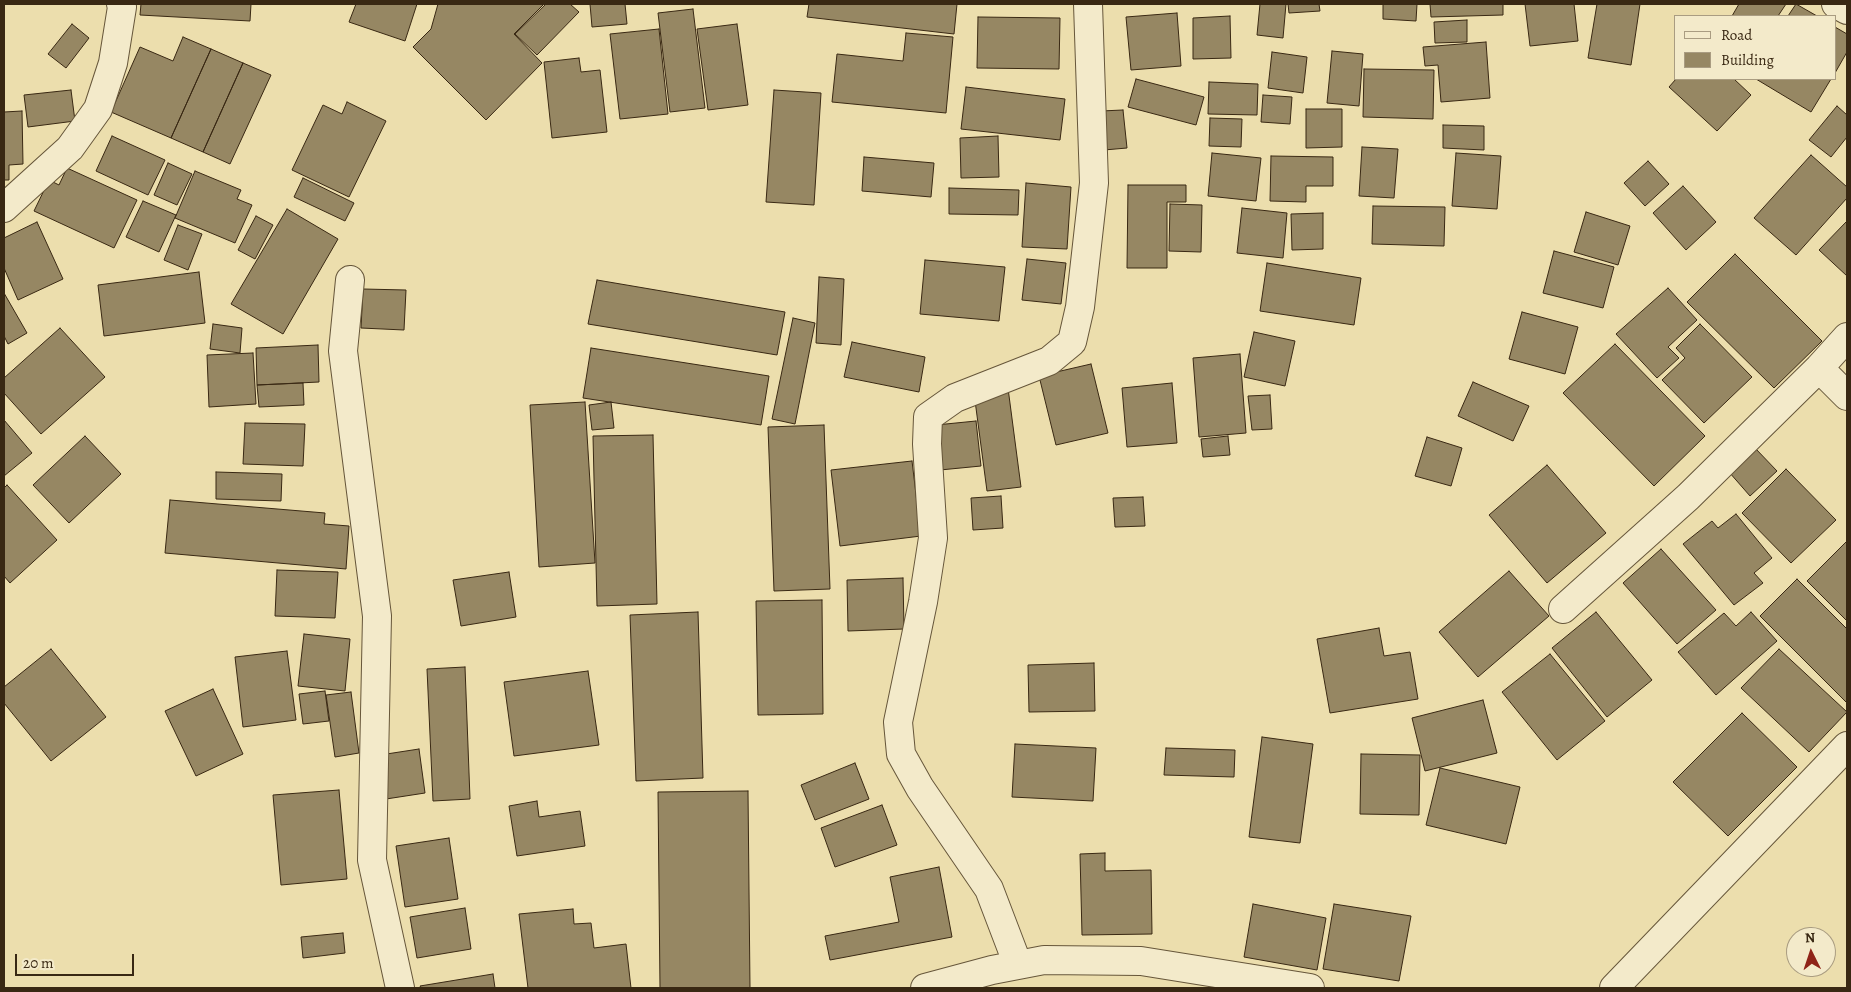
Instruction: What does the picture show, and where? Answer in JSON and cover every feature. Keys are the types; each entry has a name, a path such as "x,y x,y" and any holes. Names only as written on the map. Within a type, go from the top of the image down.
{"street":[{"path":"4,208 70,148 98,109 113,63 121,4"},
{"path":"1018,965 989,890 920,788 901,754 898,722 923,602 933,538 927,444 928,418 955,398 1049,361 1072,342 1080,307 1094,183 1088,4"},
{"path":"1836,4 1847,10"},
{"path":"350,280 343,351 377,616 372,860 400,988"},
{"path":"1564,609 1688,497 1819,368 1847,337"},
{"path":"1819,368 1847,396"},
{"path":"1614,988 1847,746"},
{"path":"925,988 1044,960 1140,961 1206,980 1310,988"}],"building":[{"path":"141,4 251,4 250,21 140,15"},
{"path":"356,4 417,4 405,41 349,22"},
{"path":"438,4 544,4 514,34 542,63 486,120 413,47 431,29"},
{"path":"546,4 570,4 579,12 537,55 515,34"},
{"path":"590,4 625,4 627,24 592,27"},
{"path":"809,4 957,4 954,34 807,17"},
{"path":"1260,4 1286,4 1283,38 1257,35"},
{"path":"1288,4 1319,4 1320,11 1289,13"},
{"path":"1383,4 1417,4 1416,21 1383,19"},
{"path":"1430,4 1503,4 1503,15 1431,17"},
{"path":"1525,4 1574,4 1578,41 1530,46"},
{"path":"1597,4 1640,4 1631,65 1588,58"},
{"path":"1739,4 1786,4 1779,15 1733,15"},
{"path":"1796,4 1815,15 1789,15"},
{"path":"693,9 705,108 670,112 658,13"},
{"path":"1177,13 1181,66 1131,70 1126,17"},
{"path":"1230,16 1231,58 1193,59 1193,18"},
{"path":"978,17 1060,18 1059,69 977,68"},
{"path":"1467,20 1467,42 1435,43 1434,22"},
{"path":"72,24 89,38 66,68 48,54"},
{"path":"737,24 748,105 708,110 697,29"},
{"path":"1836,28 1847,34 1847,52 1836,71"},
{"path":"659,29 668,114 620,119 610,34"},
{"path":"906,33 953,37 946,113 832,102 837,54 903,61"},
{"path":"183,37 211,49 171,138 111,112 140,47 173,61"},
{"path":"1486,42 1490,98 1441,102 1438,65 1425,66 1423,47"},
{"path":"211,49 243,63 203,152 171,138"},
{"path":"1332,51 1363,54 1359,106 1327,103"},
{"path":"1272,52 1307,57 1303,93 1268,88"},
{"path":"579,58 581,72 600,70 607,132 552,138 544,62"},
{"path":"243,63 271,75 230,164 203,152"},
{"path":"1364,69 1434,70 1433,119 1363,117"},
{"path":"1136,79 1204,97 1196,125 1128,107"},
{"path":"1675,80 1735,80 1751,95 1717,131 1669,87"},
{"path":"1758,80 1830,80 1811,112"},
{"path":"1209,82 1258,84 1257,115 1208,114"},
{"path":"966,87 1065,99 1060,140 961,129"},
{"path":"71,90 75,121 28,127 24,95"},
{"path":"774,90 821,93 814,205 766,202"},
{"path":"1263,95 1292,97 1290,124 1261,122"},
{"path":"347,102 386,121 349,197 292,170 323,105 342,114"},
{"path":"1837,106 1847,115 1847,137 1831,157 1809,140"},
{"path":"1306,109 1342,109 1342,147 1306,148"},
{"path":"1123,110 1127,148 1104,150 1101,111"},
{"path":"22,111 23,164 9,165 9,180 4,180 4,112"},
{"path":"1210,118 1242,119 1241,147 1209,146"},
{"path":"1443,125 1484,126 1484,150 1443,148"},
{"path":"112,136 165,160 148,195 96,171"},
{"path":"998,136 999,177 961,178 960,138"},
{"path":"1362,147 1398,149 1394,198 1359,196"},
{"path":"1212,153 1261,158 1256,201 1208,196"},
{"path":"1456,153 1501,156 1497,209 1452,206"},
{"path":"1811,155 1847,187 1847,198 1796,255 1754,218"},
{"path":"1271,156 1333,157 1333,186 1306,186 1306,202 1270,201"},
{"path":"864,157 934,163 931,197 862,191"},
{"path":"1648,161 1669,184 1645,206 1624,183"},
{"path":"168,163 192,174 177,205 154,195"},
{"path":"67,168 137,200 114,248 34,211 49,180 59,185"},
{"path":"195,171 241,190 237,199 252,205 235,243 175,218"},
{"path":"303,178 354,203 345,221 294,197"},
{"path":"1026,183 1071,187 1067,249 1022,247"},
{"path":"1128,185 1186,185 1186,202 1167,202 1167,268 1127,268"},
{"path":"1683,186 1716,222 1686,250 1653,213"},
{"path":"949,188 1019,190 1018,215 949,214"},
{"path":"143,201 176,215 159,252 126,237"},
{"path":"1170,204 1202,205 1201,252 1169,251"},
{"path":"1373,206 1445,207 1444,246 1372,244"},
{"path":"1242,208 1287,213 1283,258 1237,253"},
{"path":"287,209 338,239 283,334 231,304"},
{"path":"1586,212 1630,226 1618,265 1574,252"},
{"path":"1323,213 1323,249 1292,250 1291,214"},
{"path":"256,216 273,225 255,259 238,250"},
{"path":"1847,221 1847,276 1819,250"},
{"path":"37,222 63,279 18,300 4,268 4,238"},
{"path":"178,225 202,234 188,270 164,260"},
{"path":"1554,251 1614,267 1603,308 1543,293"},
{"path":"1735,254 1822,341 1774,388 1687,302"},
{"path":"1027,259 1066,263 1061,304 1022,300"},
{"path":"925,260 1005,267 999,321 920,314"},
{"path":"1267,263 1361,278 1354,325 1260,311"},
{"path":"199,272 205,323 104,336 98,285"},
{"path":"819,277 844,279 841,345 816,343"},
{"path":"597,280 785,312 777,355 588,324"},
{"path":"1668,288 1697,320 1668,347 1679,358 1657,378 1616,334"},
{"path":"363,289 406,290 404,330 361,328"},
{"path":"4,293 27,333 8,344 4,336"},
{"path":"1522,312 1578,327 1565,374 1509,359"},
{"path":"793,318 815,323 795,424 772,419"},
{"path":"213,324 242,328 240,353 210,349"},
{"path":"1700,324 1752,377 1704,423 1662,380 1685,358 1676,348"},
{"path":"60,328 105,377 41,434 4,393 4,378"},
{"path":"1254,332 1295,341 1285,386 1244,377"},
{"path":"852,342 925,357 919,392 844,377"},
{"path":"1615,344 1705,436 1654,486 1563,393"},
{"path":"318,345 319,382 257,385 256,348"},
{"path":"591,348 769,376 761,425 583,398"},
{"path":"253,353 256,404 209,407 207,355"},
{"path":"1240,354 1246,433 1199,437 1193,358"},
{"path":"1091,364 1108,433 1056,445 1039,376"},
{"path":"1473,382 1529,406 1513,441 1458,416"},
{"path":"303,383 304,405 259,407 257,385"},
{"path":"1172,383 1177,443 1127,447 1122,388"},
{"path":"1008,388 1021,487 987,491 974,393"},
{"path":"1270,395 1272,429 1252,430 1248,396"},
{"path":"585,402 595,563 539,567 530,405"},
{"path":"611,402 614,428 592,430 589,405"},
{"path":"4,420 32,453 4,476"},
{"path":"976,421 981,466 940,470 936,425"},
{"path":"245,423 305,424 303,466 243,464"},
{"path":"824,425 830,589 774,591 768,427"},
{"path":"653,435 657,604 597,606 593,436"},
{"path":"85,436 121,474 69,523 33,485"},
{"path":"1228,436 1230,455 1203,457 1201,439"},
{"path":"1427,437 1462,448 1451,486 1415,476"},
{"path":"1755,448 1777,471 1750,496 1729,472"},
{"path":"912,461 921,536 840,546 831,470"},
{"path":"1547,465 1606,533 1547,583 1489,515"},
{"path":"1786,469 1836,520 1791,563 1742,513"},
{"path":"216,472 282,474 281,501 216,499"},
{"path":"7,485 57,540 10,583 4,576 4,488"},
{"path":"1001,496 1003,528 973,530 971,498"},
{"path":"1143,497 1145,526 1115,527 1113,498"},
{"path":"170,500 325,513 324,524 349,526 346,569 165,553"},
{"path":"1736,514 1772,558 1754,573 1763,583 1734,605 1683,544 1712,521 1718,528"},
{"path":"1847,541 1847,621 1807,581"},
{"path":"1661,549 1716,610 1677,644 1623,583"},
{"path":"277,570 338,572 335,618 275,616"},
{"path":"1509,571 1549,616 1478,677 1439,632"},
{"path":"509,572 516,617 461,626 453,580"},
{"path":"903,578 904,629 848,631 847,580"},
{"path":"1797,579 1847,629 1847,703 1760,616"},
{"path":"822,600 823,714 758,715 756,601"},
{"path":"698,612 703,778 636,781 630,615"},
{"path":"1596,612 1652,680 1607,717 1552,648"},
{"path":"1751,612 1777,641 1716,695 1678,652 1724,613 1736,626"},
{"path":"1379,628 1384,656 1410,652 1418,699 1330,713 1317,639"},
{"path":"304,634 350,639 345,691 298,686"},
{"path":"51,649 106,717 51,761 4,703 4,687"},
{"path":"1779,649 1847,712 1809,752 1741,688"},
{"path":"287,651 296,720 243,727 235,657"},
{"path":"1550,654 1605,721 1557,760 1502,692"},
{"path":"1094,663 1095,711 1029,712 1028,665"},
{"path":"465,667 470,799 433,801 427,669"},
{"path":"588,671 599,745 514,756 504,682"},
{"path":"213,689 243,754 196,776 165,711"},
{"path":"325,691 329,721 303,724 299,694"},
{"path":"351,692 359,753 335,757 326,695"},
{"path":"1483,700 1497,753 1425,771 1412,718"},
{"path":"1742,713 1797,767 1728,836 1673,782"},
{"path":"1262,737 1313,744 1300,843 1249,837"},
{"path":"1015,744 1096,748 1093,801 1012,797"},
{"path":"1166,748 1235,750 1234,777 1164,775"},
{"path":"419,749 425,793 386,799 380,755"},
{"path":"1361,754 1420,755 1419,815 1360,814"},
{"path":"855,763 869,799 815,820 801,785"},
{"path":"1440,768 1520,787 1506,844 1426,825"},
{"path":"339,790 347,879 281,885 273,795"},
{"path":"748,791 750,988 660,988 658,792"},
{"path":"537,801 539,817 580,811 585,846 517,856 509,806"},
{"path":"882,805 897,845 835,867 821,828"},
{"path":"449,838 458,899 405,907 396,846"},
{"path":"1105,853 1105,871 1151,870 1152,934 1082,935 1080,854"},
{"path":"939,867 952,937 830,960 825,936 899,922 890,877"},
{"path":"1253,904 1326,918 1317,970 1244,957"},
{"path":"1334,904 1411,916 1399,981 1323,969"},
{"path":"465,908 471,949 417,958 410,917"},
{"path":"573,909 574,924 591,923 594,948 626,944 631,988 528,988 519,914"},
{"path":"343,933 345,953 303,958 301,937"},
{"path":"493,974 495,988 421,988 420,986"}]}
